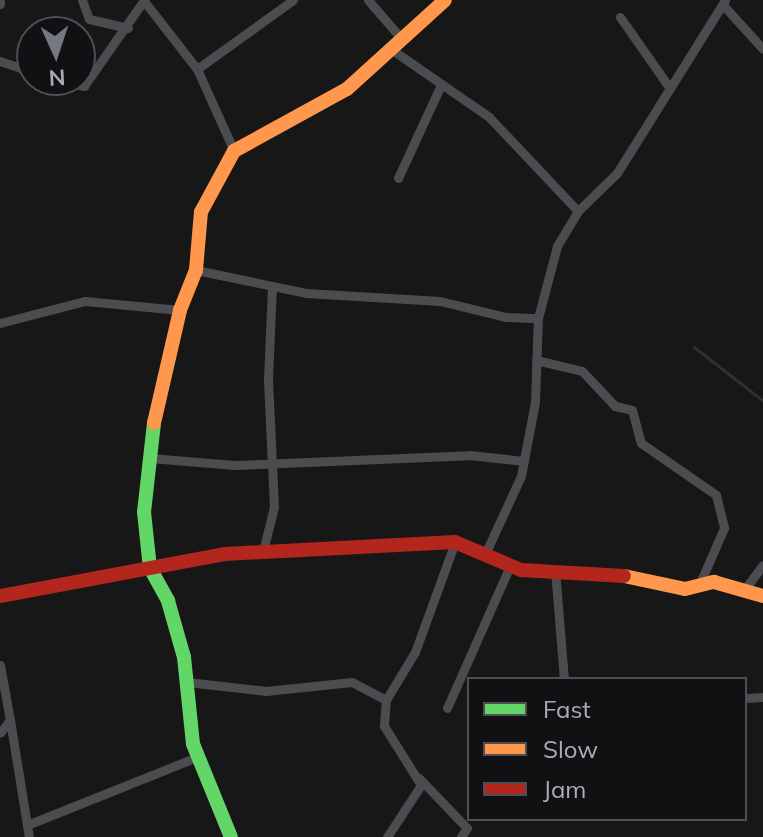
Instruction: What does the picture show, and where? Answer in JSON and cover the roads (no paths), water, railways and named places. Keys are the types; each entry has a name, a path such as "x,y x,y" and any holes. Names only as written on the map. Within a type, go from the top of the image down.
{"street":[{"path":"82,0 89,19 128,28"},
{"path":"197,69 293,0"},
{"path":"368,0 394,42 440,87 489,117 578,211"},
{"path":"231,837 197,757 187,682 168,601 150,568 144,502 180,310 196,270 205,196 234,151 274,134 347,89 394,42 445,0"},
{"path":"96,70 144,1 197,69 234,151"},
{"path":"486,552 524,461 538,318 557,246 578,211 617,173 724,2 763,49"},
{"path":"620,17 669,87"},
{"path":"398,178 440,87"},
{"path":"196,270 272,288 440,301 538,318"},
{"path":"263,551 273,517 272,288"},
{"path":"0,323 85,301 180,310"},
{"path":"536,360 582,371 615,406 632,410 641,443 716,495 724,528 700,583"},
{"path":"150,458 271,464 353,455 524,461"},
{"path":"0,596 263,551 455,542 486,552 510,566 601,571 685,589 700,583 763,596"},
{"path":"455,542 415,652 386,700 384,726 419,778 467,828 461,837"},
{"path":"744,590 763,565"},
{"path":"447,708 510,566"},
{"path":"555,570 564,677"},
{"path":"0,665 29,837"},
{"path":"187,682 266,691 352,682 386,700"},
{"path":"0,733 10,720"},
{"path":"27,825 197,757"},
{"path":"387,837 418,794 419,778"}],"waterway":[{"path":"694,347 763,401"}]}
